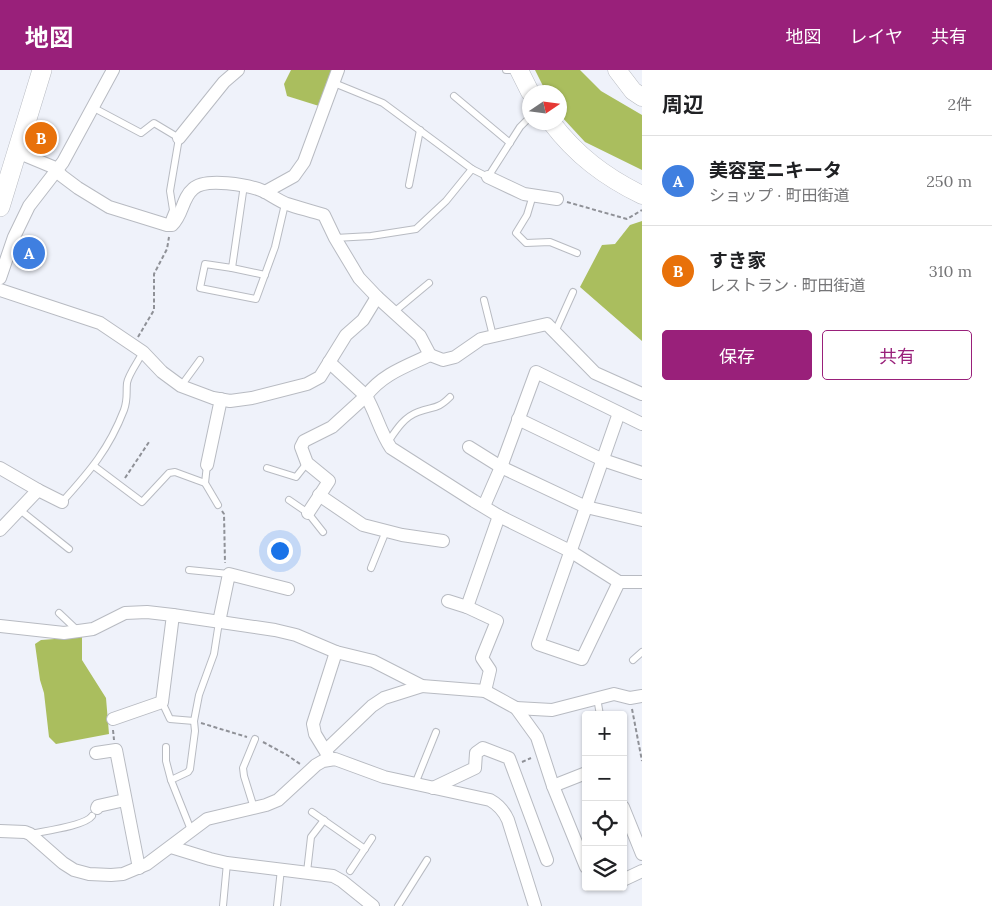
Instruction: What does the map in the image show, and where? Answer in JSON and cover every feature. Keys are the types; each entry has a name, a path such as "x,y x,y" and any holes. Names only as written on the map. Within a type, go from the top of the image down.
{"main road":[{"path":"2,196 42,70"},
{"path":"519,70 526,85"},
{"path":"617,70 633,90 642,97"},
{"path":"632,70 642,84"},
{"path":"558,130 569,144 593,166 611,179 642,195"}],"street":[{"path":"0,278 14,237 29,206 63,162 113,70"},
{"path":"180,138 224,82 238,70"},
{"path":"265,192 294,176 304,162 338,70"},
{"path":"17,152 53,167 78,188 109,207 169,225 176,222 193,188 202,183 244,185 265,192 285,204 324,215 335,238 359,278 420,336 430,355 444,360 454,357 481,339 547,324 595,373 642,394"},
{"path":"488,177 518,191 557,199"},
{"path":"0,290 100,324 138,349 162,372 181,386 230,401 252,398 308,384 320,377 346,335 363,320 377,297"},
{"path":"308,513 329,481 308,463 301,447 304,441 332,427 389,374 430,355"},
{"path":"328,362 366,396 373,408 383,437 391,448 500,516 570,551 619,582 642,582"},
{"path":"484,506 501,467 536,372 642,424"},
{"path":"207,464 221,399"},
{"path":"619,414 538,644 582,659 619,582"},
{"path":"518,419 604,460 642,473"},
{"path":"469,447 501,467 586,507 642,520"},
{"path":"0,468 62,502"},
{"path":"0,530 38,490"},
{"path":"320,495 363,525 402,535 443,541"},
{"path":"467,606 500,516"},
{"path":"219,622 229,574 288,589"},
{"path":"448,601 467,606 497,621 482,658 490,670 485,691"},
{"path":"0,626 64,633 94,629 125,613 147,612 173,615 275,630 296,635 336,652 373,661 422,686"},
{"path":"113,719 162,702 173,615"},
{"path":"336,652 313,724 315,734 328,755 384,777 490,800 504,811 535,906"},
{"path":"0,830 30,834 63,863 74,870 89,874 123,874 138,868 171,847 207,819 254,808 278,800 328,755 372,706 384,698 422,686 485,691 516,708 537,736 553,786 582,857"},
{"path":"516,708 552,710 614,694 630,698 642,696"},
{"path":"433,788 476,768 476,752 483,748 509,758 547,860"},
{"path":"96,752 116,750 138,868"},
{"path":"553,786 582,775"},
{"path":"95,812 98,806 125,800"},
{"path":"627,817 642,854"},
{"path":"171,847 210,859 333,876 373,906"},
{"path":"627,878 642,871"}],"lane":[{"path":"506,70 519,70"},
{"path":"334,83 384,103 472,169 488,177 522,125"},
{"path":"454,96 510,143"},
{"path":"94,108 141,133 154,123 180,138 170,191 173,210 169,225"},
{"path":"409,185 420,130"},
{"path":"335,238 371,236 416,229 446,201 472,169"},
{"path":"232,268 244,185"},
{"path":"533,195 527,216 516,233 526,243 550,242 577,253"},
{"path":"265,275 205,264 200,288 256,299 265,275 275,247 285,204"},
{"path":"394,312 429,283"},
{"path":"555,332 573,292"},
{"path":"484,300 493,336"},
{"path":"62,502 94,466 115,430 125,406 128,394 127,382 138,349"},
{"path":"181,386 200,360"},
{"path":"387,443 402,423 417,412 442,406 450,397"},
{"path":"267,468 296,477 308,463"},
{"path":"207,464 205,483 218,505"},
{"path":"94,466 142,502 169,473 175,472 205,483"},
{"path":"289,500 308,513 323,532"},
{"path":"20,510 69,549"},
{"path":"371,568 386,531"},
{"path":"189,570 229,574"},
{"path":"59,614 78,631"},
{"path":"171,780 188,772 190,769 194,722 200,695 214,654 219,622"},
{"path":"633,660 642,652"},
{"path":"597,698 599,711"},
{"path":"162,702 170,719 194,722"},
{"path":"415,784 436,732"},
{"path":"254,739 243,768 254,808"},
{"path":"166,747 166,761 171,780 191,830"},
{"path":"30,834 90,819 95,812"},
{"path":"312,812 365,848"},
{"path":"307,872 311,836 324,820"},
{"path":"350,871 372,838"},
{"path":"398,906 428,860"},
{"path":"223,906 227,862"},
{"path":"277,906 281,869"}],"path":[{"path":"557,199 627,219 642,210"},
{"path":"138,349 154,310 154,274 167,250 169,225"},
{"path":"121,485 148,442"},
{"path":"218,505 224,514 225,563 229,574"},
{"path":"631,707 642,761"},
{"path":"113,719 111,720 116,750"},
{"path":"513,766 542,754"}],"green space":[{"path":"291,70 333,70 319,106 287,96 284,84"},
{"path":"535,70 580,70 601,91 642,115 642,170 585,142 567,123 567,85 542,85"},
{"path":"642,221 642,341 580,287 602,245 615,244 630,225"},
{"path":"82,637 82,660 106,698 109,734 56,744 49,737 44,693 40,680 35,644 41,640"}],"place":[{"name":"すき家","path":"41,138"},
{"name":"美容室ニキータ","path":"29,253"}]}
